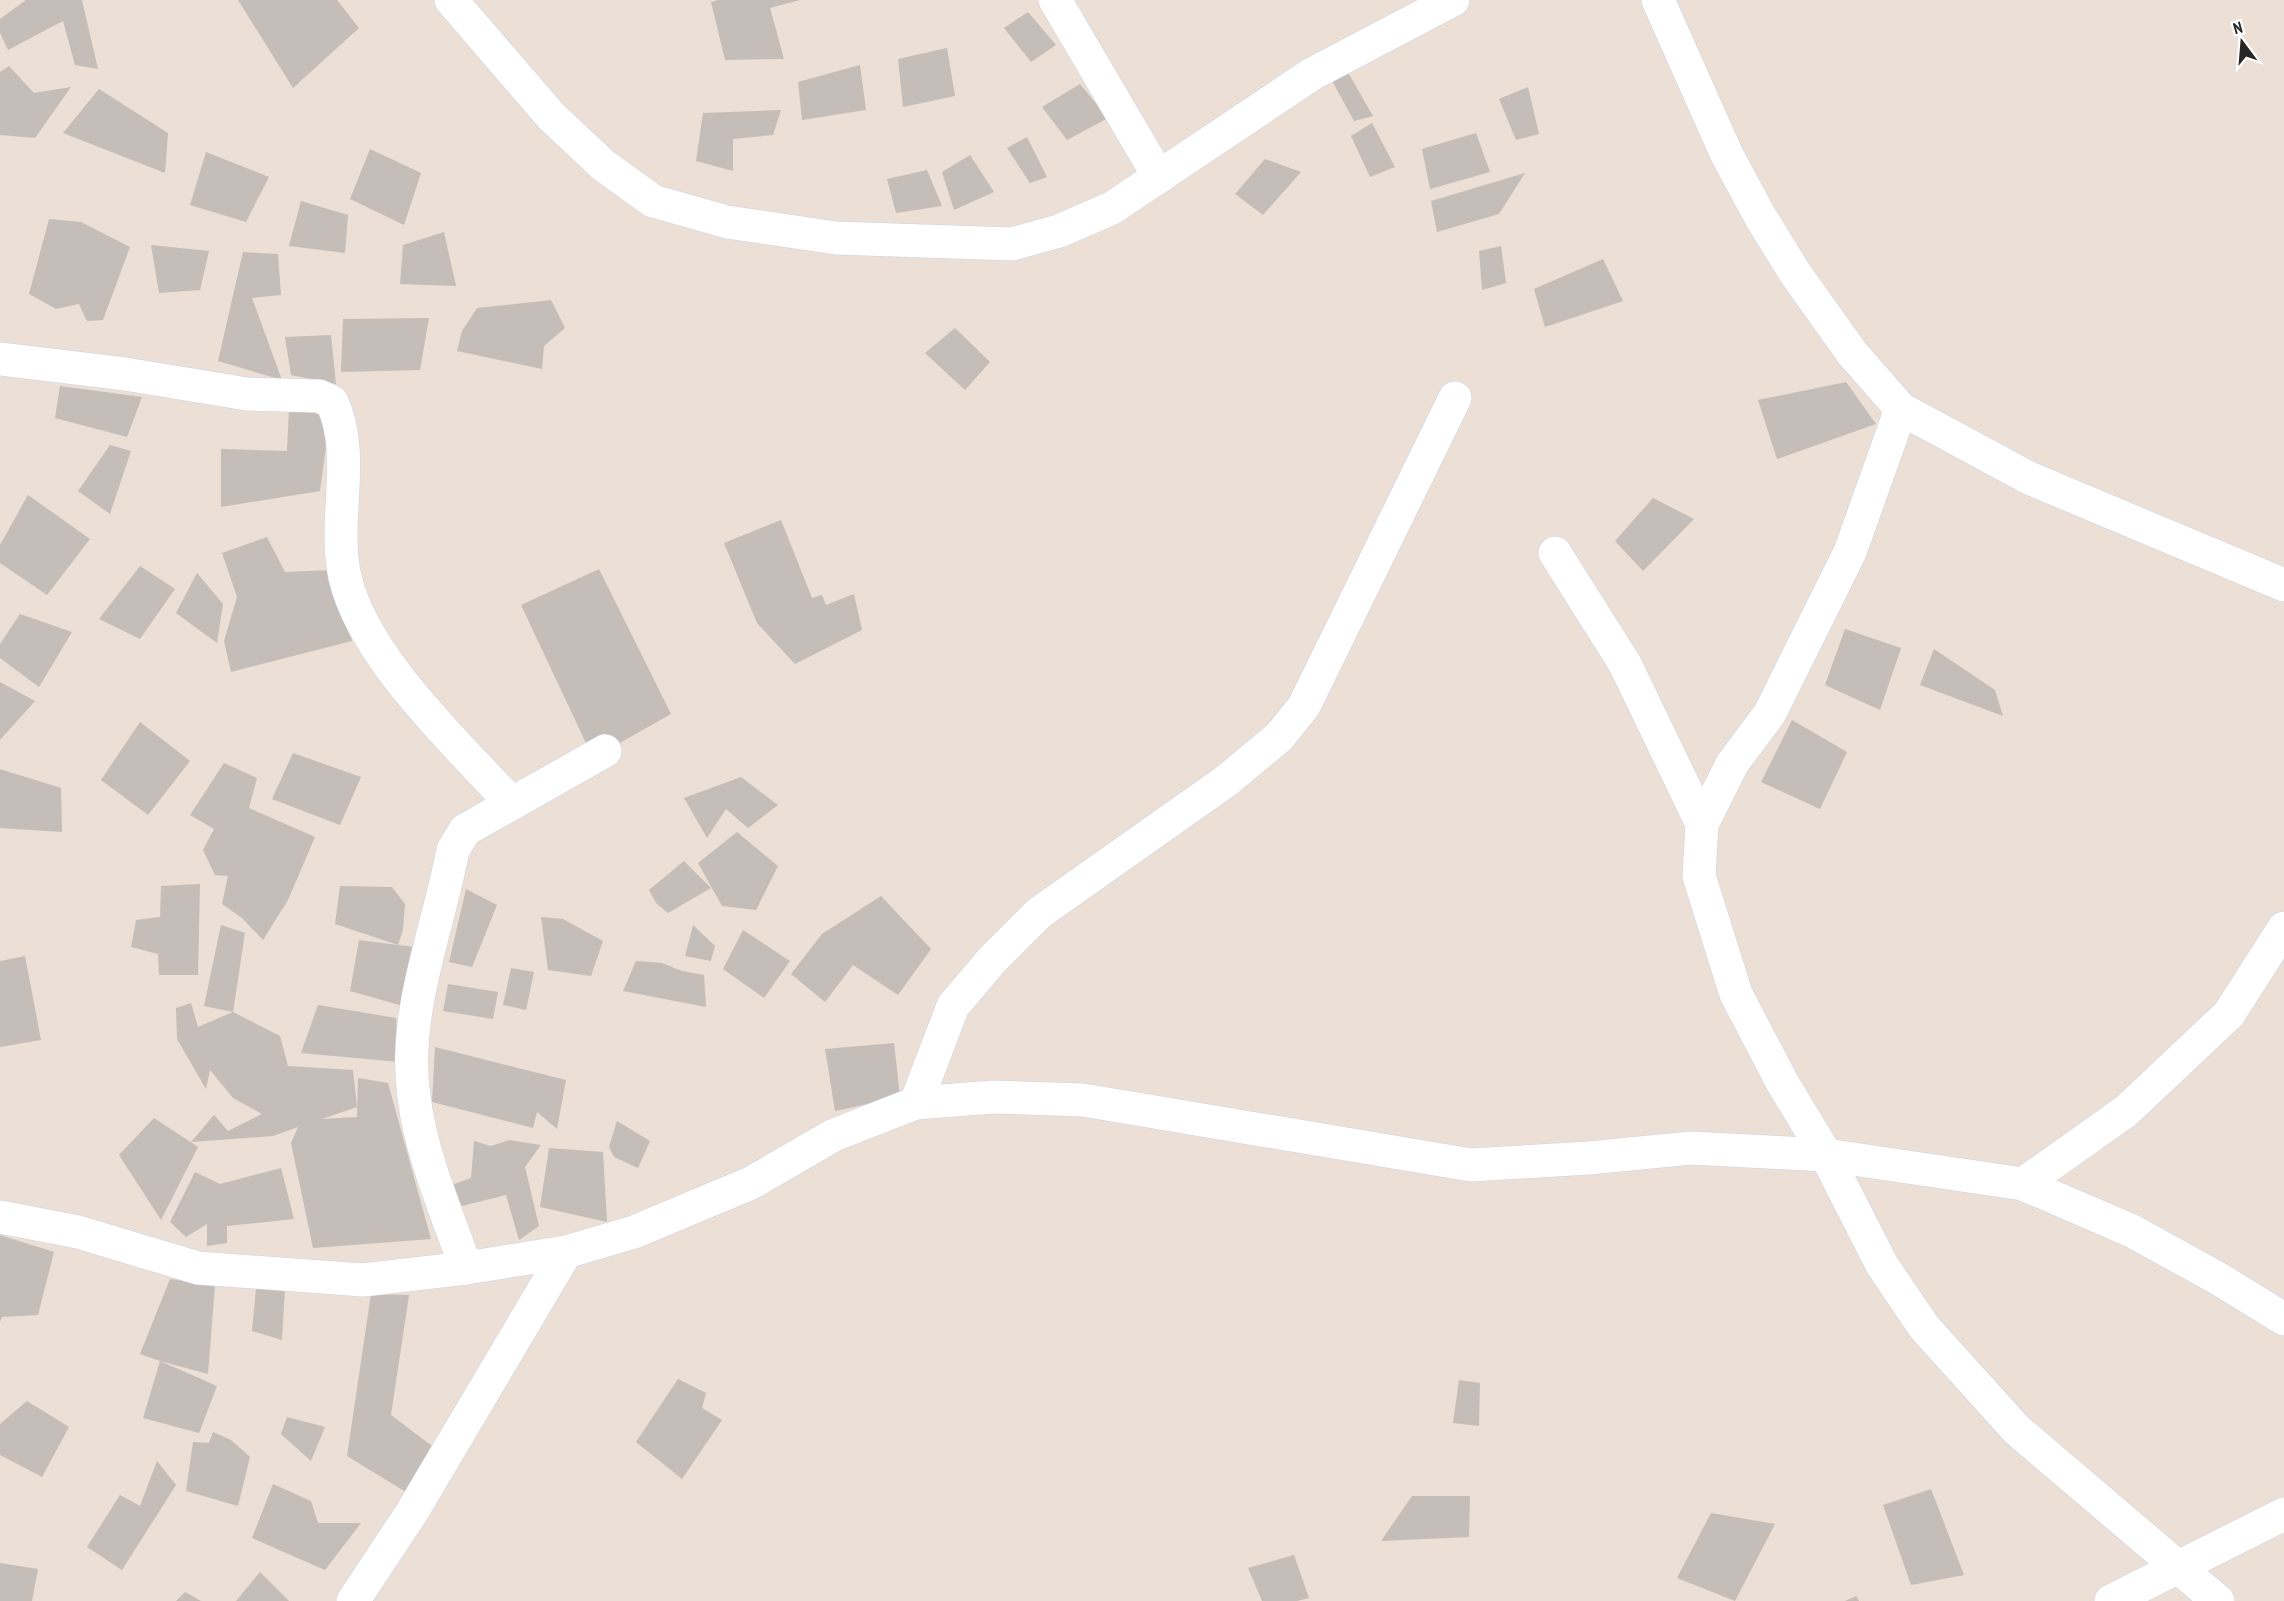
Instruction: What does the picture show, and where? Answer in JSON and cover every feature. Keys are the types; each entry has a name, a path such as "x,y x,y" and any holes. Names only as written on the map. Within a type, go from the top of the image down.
{"street":[{"path":"451,0 550,116 603,165 653,201 727,222 836,238 1012,244 1059,231 1112,208 1312,74 1453,0"},
{"path":"1055,0 1159,177"},
{"path":"1658,0 1727,155 1761,218 1795,273 1852,353 1901,409 2029,478 2284,585"},
{"path":"0,360 125,374 247,394 319,396 333,402 340,418 344,451 340,515 345,578 365,626 391,668 511,802"},
{"path":"916,1103 953,1006 992,960 1040,913 1226,781 1279,737 1304,706 1455,398"},
{"path":"1901,409 1850,552 1770,713 1732,764 1702,824 1699,876 1736,994 1782,1082 1826,1155 1882,1265 1924,1327 2017,1430 2218,1601"},
{"path":"1556,553 1625,664 1702,824"},
{"path":"466,1268 429,1160 414,1098 412,1046 420,988 453,849 465,830 511,802 605,752"},
{"path":"2023,1184 2126,1112 2229,1014 2284,928"},
{"path":"0,1217 78,1232 198,1268 363,1280 466,1268 566,1252 645,1228 751,1183 834,1135 916,1103 993,1097 1083,1100 1471,1165 1589,1158 1691,1148 1826,1155 2023,1184 2132,1231 2219,1279 2284,1319"},
{"path":"352,1601 412,1512 566,1252"},
{"path":"2111,1601 2284,1514"}],"building":[{"path":"26,0 82,0 98,69 75,65 63,21 8,50 0,33 0,19"},
{"path":"238,0 337,0 359,28 293,88"},
{"path":"718,0 800,0 770,8 784,59 725,60 711,2"},
{"path":"1028,12 1056,45 1031,62 1004,28"},
{"path":"947,48 955,96 903,107 898,59"},
{"path":"860,65 866,110 802,120 798,82"},
{"path":"9,66 34,93 71,87 35,138 0,135 0,72"},
{"path":"1346,69 1373,116 1354,121 1331,79"},
{"path":"1080,84 1108,118 1067,140 1042,107"},
{"path":"1528,87 1539,134 1516,140 1499,99"},
{"path":"99,89 168,133 165,173 63,133"},
{"path":"781,110 773,135 733,139 733,171 696,161 703,113"},
{"path":"1372,123 1395,167 1370,177 1351,136"},
{"path":"1476,133 1490,172 1430,189 1422,149"},
{"path":"1027,137 1047,177 1030,183 1007,148"},
{"path":"370,149 421,173 404,225 350,199"},
{"path":"206,152 269,177 246,222 190,205"},
{"path":"970,155 994,192 954,210 942,172"},
{"path":"1265,159 1301,172 1263,215 1235,194"},
{"path":"927,170 942,206 896,213 887,179"},
{"path":"1525,173 1499,214 1437,232 1431,201"},
{"path":"301,201 348,215 345,253 289,246"},
{"path":"49,219 81,222 130,247 103,320 87,321 79,304 56,309 29,294"},
{"path":"444,232 456,286 400,284 403,245"},
{"path":"151,245 209,251 200,290 159,293"},
{"path":"1501,246 1506,283 1482,290 1479,251"},
{"path":"243,252 278,254 281,295 252,298 282,380 218,361"},
{"path":"1603,259 1623,301 1545,327 1534,289"},
{"path":"551,300 565,328 544,346 542,369 457,351 462,331 477,308"},
{"path":"429,318 420,370 341,372 343,319"},
{"path":"955,328 990,362 965,390 925,353"},
{"path":"331,335 336,384 291,375 285,337"},
{"path":"1846,382 1876,424 1777,459 1758,400"},
{"path":"60,386 142,397 127,437 55,418"},
{"path":"332,402 320,491 221,507 221,449 287,451 289,409"},
{"path":"110,445 131,451 110,514 78,491"},
{"path":"28,495 90,539 47,595 0,563 0,545"},
{"path":"1653,498 1694,519 1643,571 1615,541"},
{"path":"781,520 812,598 822,595 826,605 854,594 862,630 795,664 757,623 724,543"},
{"path":"267,537 285,572 332,570 352,641 231,672 224,641 237,597 222,553"},
{"path":"140,566 175,589 140,639 99,619"},
{"path":"599,569 671,714 593,758 521,605"},
{"path":"197,573 223,604 217,643 176,613"},
{"path":"20,614 72,632 39,687 0,658 0,644"},
{"path":"1845,629 1901,648 1880,710 1825,685"},
{"path":"1934,649 1995,690 2003,716 1920,685"},
{"path":"0,682 35,701 0,740"},
{"path":"1792,720 1847,752 1820,809 1761,782"},
{"path":"140,722 190,761 148,815 101,780"},
{"path":"293,753 361,777 340,825 272,799"},
{"path":"224,763 257,778 249,808 315,837 288,900 263,940 242,918 222,904 228,876 215,875 203,850 214,829 190,815"},
{"path":"0,769 61,788 62,832 0,828"},
{"path":"741,777 778,805 748,828 726,809 707,838 684,798"},
{"path":"737,832 778,866 756,910 722,906 698,863"},
{"path":"684,861 711,888 668,913 656,903 649,890"},
{"path":"200,884 198,975 159,975 158,954 131,947 136,920 160,917 161,886"},
{"path":"340,886 392,887 405,904 403,930 398,945 335,924"},
{"path":"466,889 497,905 472,967 449,962"},
{"path":"881,896 931,949 898,995 853,965 825,1002 791,974 822,934"},
{"path":"541,917 563,919 603,941 591,976 548,970"},
{"path":"221,925 245,933 233,1012 204,1006"},
{"path":"693,925 715,946 711,961 685,956"},
{"path":"743,930 790,961 764,998 723,969"},
{"path":"359,940 416,947 403,1006 350,991"},
{"path":"25,956 41,1040 0,1047 0,961"},
{"path":"636,961 662,963 682,971 704,975 706,1007 623,991"},
{"path":"511,968 534,972 526,1010 503,1005"},
{"path":"448,984 498,992 493,1019 443,1011"},
{"path":"191,1003 198,1027 233,1012 280,1036 288,1066 353,1070 357,1107 322,1119 357,1117 358,1078 388,1083 431,1239 313,1248 291,1143 298,1127 273,1136 191,1142 214,1115 228,1131 262,1114 233,1098 210,1070 206,1089 177,1039 176,1008"},
{"path":"318,1005 396,1018 399,1062 301,1053"},
{"path":"894,1043 900,1097 835,1111 825,1049"},
{"path":"435,1047 566,1080 557,1129 537,1112 533,1128 432,1102"},
{"path":"154,1118 198,1147 161,1220 119,1155"},
{"path":"617,1121 650,1141 638,1168 614,1157 609,1147"},
{"path":"509,1140 541,1145 525,1167 539,1226 519,1240 506,1195 462,1206 449,1186 471,1178 474,1141 491,1146"},
{"path":"549,1148 603,1152 607,1222 540,1207"},
{"path":"281,1168 294,1219 227,1226 227,1243 207,1246 207,1224 186,1237 170,1222 195,1172 220,1184"},
{"path":"0,1235 54,1252 38,1315 2,1317 0,1322"},
{"path":"170,1279 215,1285 208,1374 140,1354"},
{"path":"256,1288 285,1288 282,1340 252,1331"},
{"path":"371,1294 409,1295 391,1415 432,1446 419,1500 347,1456"},
{"path":"160,1361 217,1386 199,1433 143,1418"},
{"path":"678,1379 706,1393 702,1408 722,1420 682,1479 636,1442"},
{"path":"1459,1380 1480,1383 1479,1426 1453,1423"},
{"path":"27,1401 69,1427 42,1477 0,1455 0,1424"},
{"path":"287,1417 325,1427 311,1461 281,1434"},
{"path":"213,1432 231,1440 250,1457 238,1506 186,1491 193,1442 209,1443"},
{"path":"157,1461 176,1485 122,1570 87,1547 120,1495 140,1506"},
{"path":"273,1484 311,1501 318,1523 361,1523 325,1570 252,1538"},
{"path":"1931,1489 1964,1575 1911,1585 1883,1505"},
{"path":"1412,1496 1470,1496 1469,1537 1381,1541"},
{"path":"1711,1513 1775,1524 1735,1601 1677,1578"},
{"path":"1294,1555 1309,1598 1297,1601 1262,1601 1248,1568"},
{"path":"0,1563 38,1569 32,1601 0,1601"},
{"path":"260,1572 289,1601 236,1601"},
{"path":"185,1592 201,1601 176,1601"},
{"path":"1856,1596 1859,1601 1845,1601"}]}
